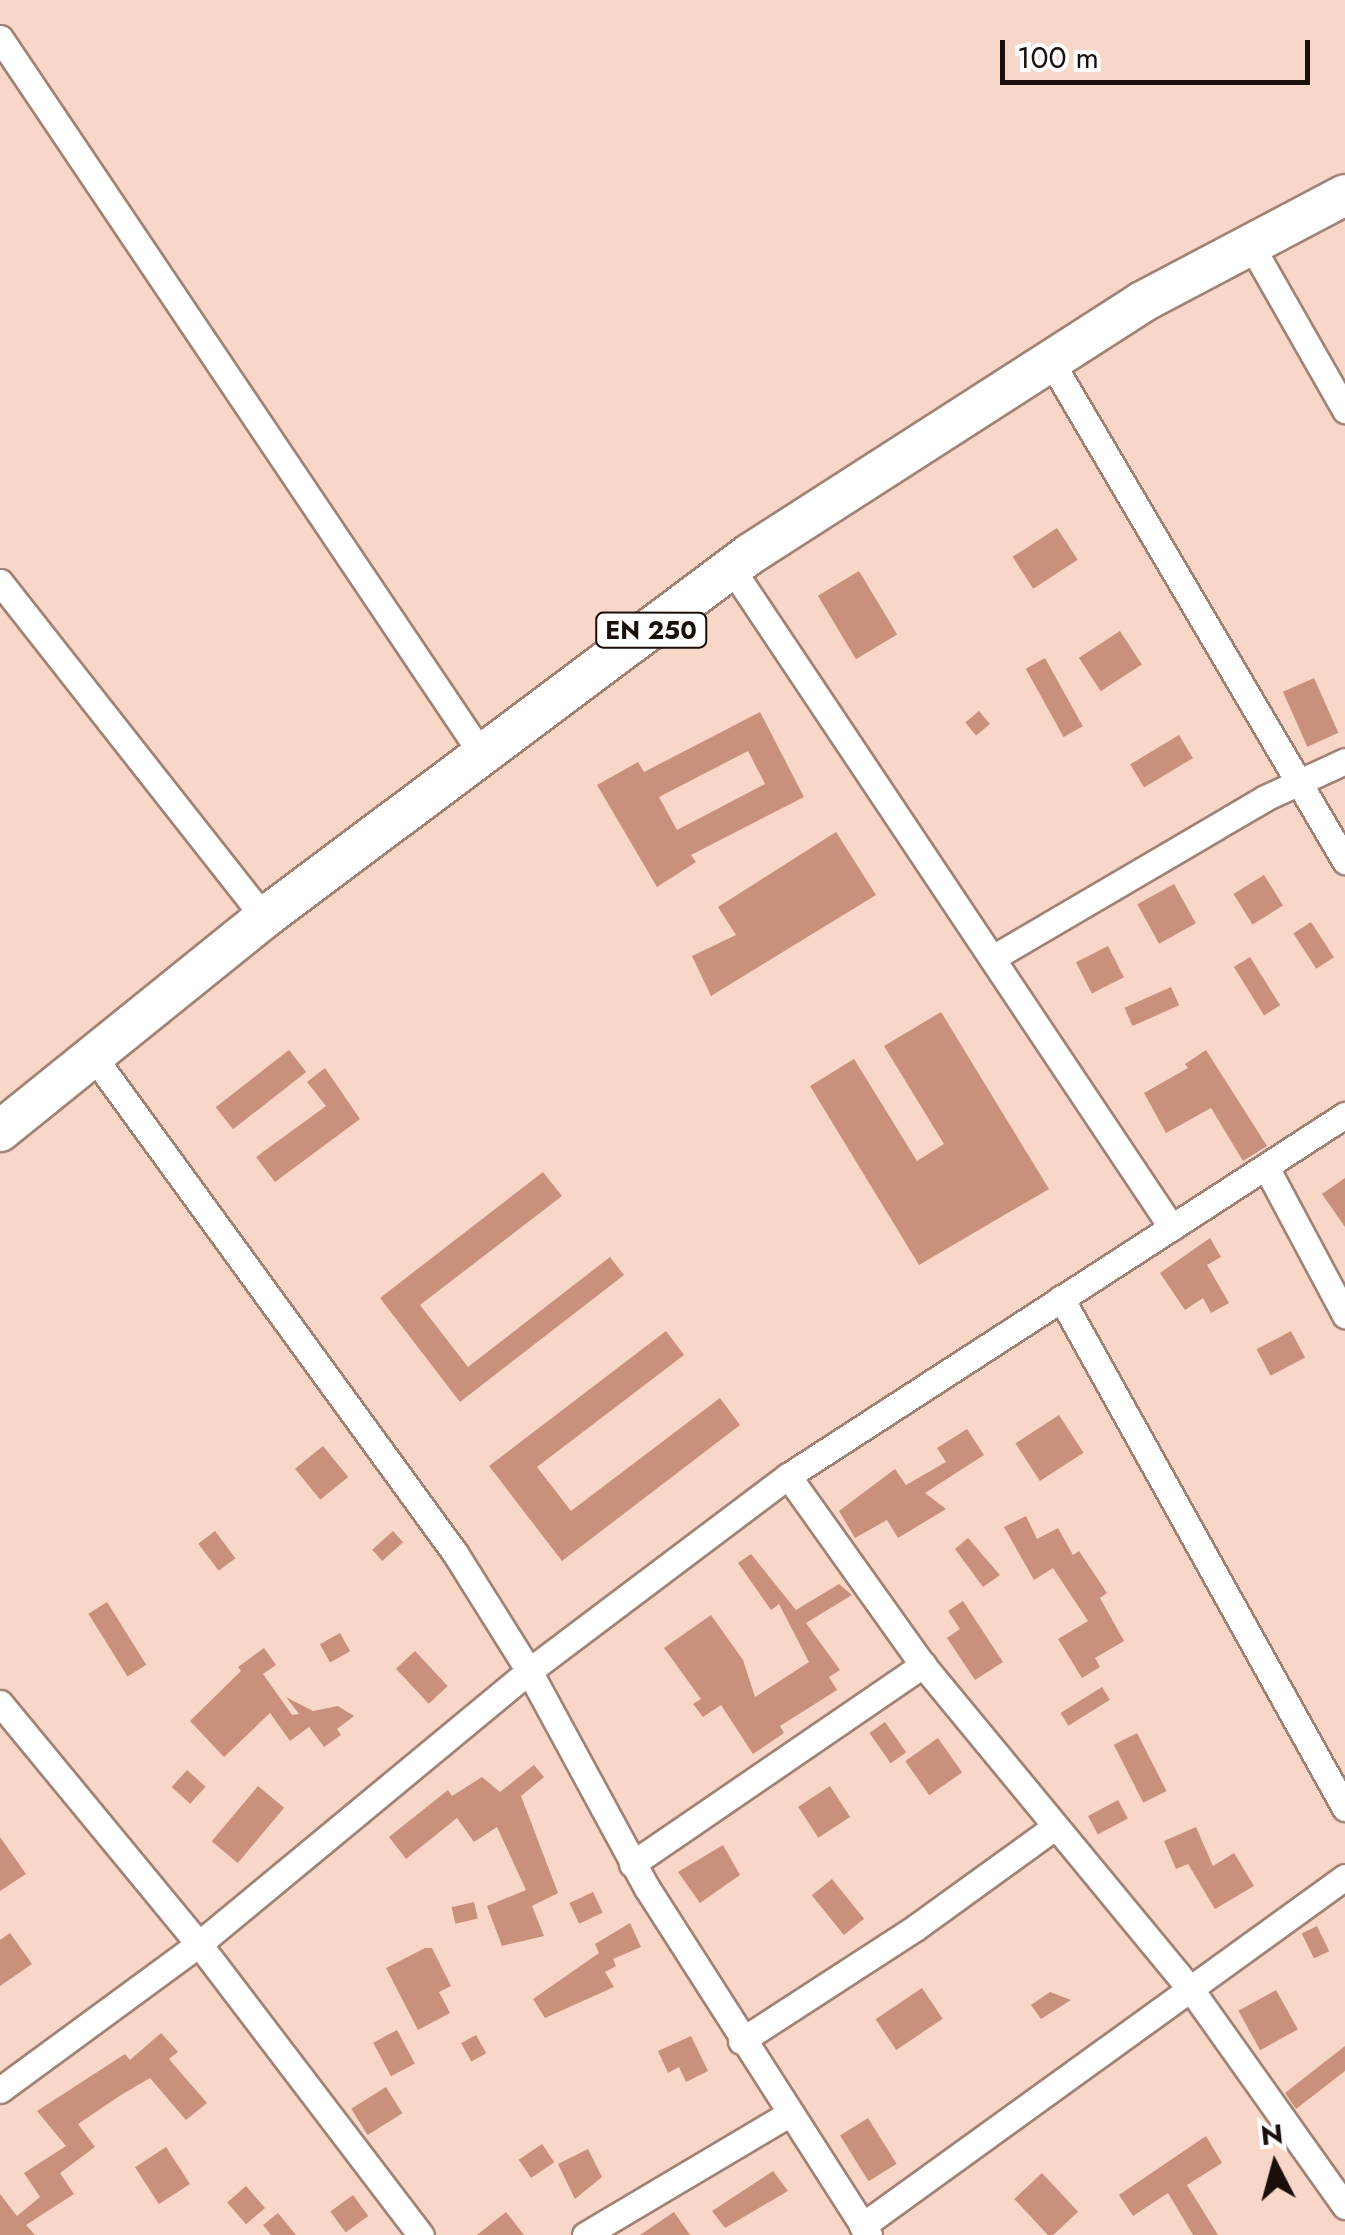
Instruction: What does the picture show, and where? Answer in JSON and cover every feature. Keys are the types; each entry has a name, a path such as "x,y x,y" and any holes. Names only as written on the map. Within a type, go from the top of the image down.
{"main road":[{"name":"EN 250","path":"0,1130 264,918 732,569 1053,365 1142,302 1252,248 1345,194"}],"street":[{"path":"0,38 481,753"},
{"path":"1252,248 1345,410"},
{"path":"1053,365 1345,861"},
{"path":"732,569 996,956 1097,1124 1172,1228"},
{"path":"0,582 264,918"},
{"path":"996,956 1296,782 1345,761"},
{"path":"93,1056 455,1554 529,1671 632,1864 786,2115 865,2231 1192,1991 1289,1912 1345,1877"},
{"path":"0,2090 198,1944 529,1671 788,1476 1345,1115"},
{"path":"1267,1169 1345,1314"},
{"path":"1060,1298 1345,1808"},
{"path":"788,1476 923,1665 1053,1828 1192,1991 1345,2206"},
{"path":"632,1864 923,1665"},
{"path":"0,1703 198,1944 421,2235"},
{"path":"741,2041 915,1928 1053,1828"},
{"path":"584,2235 786,2115"}],"building":[{"path":"1057,528 1078,560 1033,589 1013,557"},
{"path":"859,571 897,634 856,659 818,596"},
{"path":"1120,631 1142,665 1101,691 1079,658"},
{"path":"1045,658 1083,726 1064,737 1026,669"},
{"path":"1314,678 1338,733 1307,747 1283,692"},
{"path":"979,711 990,724 976,736 965,723"},
{"path":"760,712 804,797 691,855 696,862 657,887 597,785 638,762 644,772","holes":["748,751 765,784 677,830 659,797"]},
{"path":"1179,735 1193,758 1144,788 1130,764"},
{"path":"836,832 876,895 711,996 692,956 736,935 718,907"},
{"path":"1264,875 1283,906 1253,925 1233,894"},
{"path":"1174,884 1196,923 1159,944 1137,904"},
{"path":"1311,922 1334,957 1316,969 1293,933"},
{"path":"1108,946 1124,977 1092,994 1076,962"},
{"path":"1250,957 1280,1005 1264,1015 1234,967"},
{"path":"1171,987 1179,1005 1133,1026 1124,1008"},
{"path":"941,1012 1049,1189 919,1265 810,1086 854,1059 917,1161 944,1144 884,1046"},
{"path":"289,1050 306,1072 233,1129 216,1107"},
{"path":"1206,1050 1267,1146 1243,1161 1211,1108 1166,1133 1144,1093 1188,1068 1185,1064"},
{"path":"325,1068 360,1119 275,1182 256,1157 326,1106 307,1082"},
{"path":"543,1172 562,1196 420,1305 468,1367 610,1257 624,1275 460,1402 380,1298"},
{"path":"1345,1178 1345,1227 1322,1194"},
{"path":"1210,1238 1221,1257 1207,1265 1229,1303 1211,1313 1203,1298 1185,1310 1160,1273"},
{"path":"666,1331 684,1355 537,1467 571,1511 720,1398 740,1425 562,1561 489,1466"},
{"path":"1291,1331 1305,1357 1271,1376 1257,1349"},
{"path":"1059,1415 1084,1453 1040,1481 1015,1443"},
{"path":"967,1429 984,1455 925,1493 946,1509 898,1538 887,1520 855,1538 839,1511 895,1469 906,1485 946,1462 937,1448"},
{"path":"323,1446 348,1477 320,1500 295,1469"},
{"path":"1026,1516 1037,1539 1058,1528 1073,1555 1079,1551 1107,1593 1100,1598 1124,1641 1095,1658 1100,1667 1082,1678 1058,1639 1088,1621 1053,1568 1034,1580 1004,1527"},
{"path":"215,1531 235,1558 219,1571 198,1544"},
{"path":"393,1531 403,1542 382,1561 372,1550"},
{"path":"968,1538 1000,1575 983,1587 955,1549"},
{"path":"751,1554 796,1610 839,1584 852,1595 806,1623 840,1670 829,1677 837,1690 780,1726 784,1733 753,1754 721,1705 703,1717 693,1704 701,1699 664,1648 711,1615 743,1660 755,1697 809,1662 779,1604 771,1610 738,1563"},
{"path":"963,1601 1003,1662 975,1680 947,1638 960,1629 948,1611"},
{"path":"107,1602 146,1665 128,1676 88,1614"},
{"path":"340,1633 350,1651 330,1663 320,1644"},
{"path":"264,1648 276,1665 263,1674 292,1715 299,1714 286,1697 313,1711 338,1706 354,1716 337,1729 341,1735 324,1747 309,1727 290,1741 270,1713 224,1757 190,1721 241,1671 238,1667"},
{"path":"415,1651 448,1686 429,1704 396,1669"},
{"path":"1102,1687 1110,1700 1068,1726 1060,1713"},
{"path":"885,1722 906,1752 891,1763 869,1733"},
{"path":"1137,1733 1167,1791 1143,1803 1114,1745"},
{"path":"938,1738 962,1772 929,1795 905,1761"},
{"path":"534,1765 544,1777 521,1796 558,1893 532,1906 544,1936 502,1946 487,1906 526,1890 497,1827 474,1842 457,1818 406,1859 389,1837 448,1790 452,1796 482,1777 500,1792"},
{"path":"187,1770 206,1787 190,1804 172,1787"},
{"path":"258,1786 284,1808 238,1863 212,1841"},
{"path":"830,1786 850,1817 818,1838 798,1807"},
{"path":"1118,1800 1128,1819 1098,1835 1088,1816"},
{"path":"1196,1827 1213,1866 1234,1853 1254,1886 1215,1909 1188,1864 1176,1869 1164,1841"},
{"path":"0,1837 26,1874 0,1891"},
{"path":"723,1845 740,1875 700,1903 678,1872"},
{"path":"832,1879 864,1919 844,1935 812,1895"},
{"path":"593,1892 603,1913 579,1924 569,1903"},
{"path":"474,1902 478,1919 455,1924 452,1907"},
{"path":"630,1923 641,1947 613,1959 616,1966 605,1972 614,1987 545,2018 533,1999 599,1953 595,1944"},
{"path":"1317,1926 1329,1951 1314,1959 1302,1933"},
{"path":"10,1933 32,1964 0,1986 0,1940"},
{"path":"432,1948 451,1986 439,1992 450,2013 418,2030 386,1968"},
{"path":"922,1988 943,2019 896,2050 876,2019"},
{"path":"1276,1990 1298,2029 1260,2050 1238,2011"},
{"path":"1050,1992 1071,2000 1041,2019 1031,2005"},
{"path":"397,2030 415,2064 391,2076 373,2043"},
{"path":"161,2033 178,2052 169,2059 207,2103 186,2120 150,2078 121,2095 78,2124 95,2147 60,2173 74,2194 26,2225 35,2235 0,2235 0,2194 17,2216 40,2197 24,2173 66,2146 37,2111 125,2054 130,2060"},
{"path":"476,2035 486,2053 471,2062 461,2043"},
{"path":"691,2036 708,2071 686,2082 679,2067 668,2073 658,2051"},
{"path":"1345,2046 1345,2071 1296,2109 1285,2093"},
{"path":"386,2087 402,2113 368,2135 351,2109"},
{"path":"868,2118 897,2164 869,2181 840,2135"},
{"path":"1206,2136 1222,2163 1187,2185 1218,2235 1193,2235 1168,2193 1133,2216 1119,2195"},
{"path":"542,2144 554,2162 531,2178 519,2160"},
{"path":"166,2147 190,2184 159,2204 135,2167"},
{"path":"588,2149 602,2177 575,2199 558,2164"},
{"path":"773,2171 788,2191 725,2228 712,2211"},
{"path":"1042,2173 1078,2212 1053,2235 1048,2235 1014,2199"},
{"path":"246,2186 265,2208 246,2224 227,2202"},
{"path":"353,2195 368,2216 346,2232 330,2211"},
{"path":"506,2212 524,2235 477,2235"},
{"path":"674,2212 690,2235 640,2235"},
{"path":"278,2213 296,2235 271,2235 263,2225"}]}
